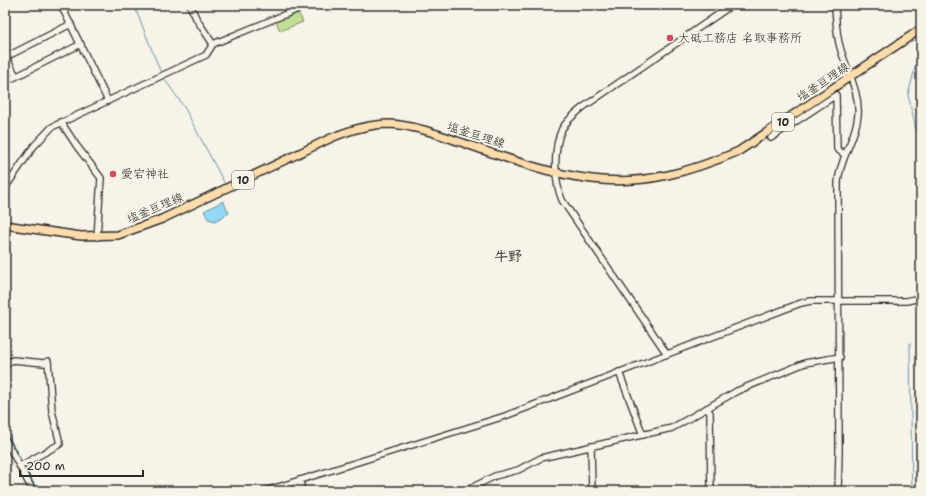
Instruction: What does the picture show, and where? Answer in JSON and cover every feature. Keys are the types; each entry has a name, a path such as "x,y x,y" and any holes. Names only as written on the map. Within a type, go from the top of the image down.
{"main road":[{"name":"塩釜亘理線","path":"5,225 74,235 97,237 118,235 151,224 331,138 359,128 373,125 389,124 420,129 557,172 592,179 630,180 685,172 739,151 921,29"}],"street":[{"path":"61,5 108,101"},
{"path":"190,5 197,20 213,44"},
{"path":"5,188 34,146 45,133 61,122 206,55 213,44 308,5"},
{"path":"668,354 565,206 559,194 557,172 559,138 569,119 732,5"},
{"path":"835,5 840,46 858,104 858,114 852,136 844,154 838,182 840,357 838,491"},
{"path":"16,76 6,57 71,24"},
{"path":"5,82 81,44"},
{"path":"771,138 836,95 837,149 844,154"},
{"path":"61,122 101,178 97,237"},
{"path":"265,491 505,416 789,307 811,301 906,300 921,298"},
{"path":"465,491 495,476 518,470 540,458 672,428 737,391 793,367 840,357"},
{"path":"5,365 13,360 44,364 48,361 52,411 60,444 20,466"},
{"path":"619,372 643,434"},
{"path":"707,408 710,413 711,491"},
{"path":"5,438 33,491"},
{"path":"591,446 592,491"},
{"path":"288,491 302,485 299,480"}],"green space":[{"path":"298,12 303,22 280,31 276,21"}],"water":[{"path":"223,201 229,213 215,221 208,219 204,211"}],"waterway":[{"path":"134,5 161,73"},
{"path":"918,5 921,12"},
{"path":"921,45 908,95 918,137 920,157 917,185 921,250"},
{"path":"164,78 184,107 225,184"},
{"path":"910,343 912,491"},
{"path":"5,429 21,460"},
{"path":"26,469 38,491"}],"place":[{"name":"大砥工務店 名取事務所","path":"670,38"},
{"name":"愛宕神社","path":"113,174"}],"district":[{"name":"牛野","path":"508,256"}]}
